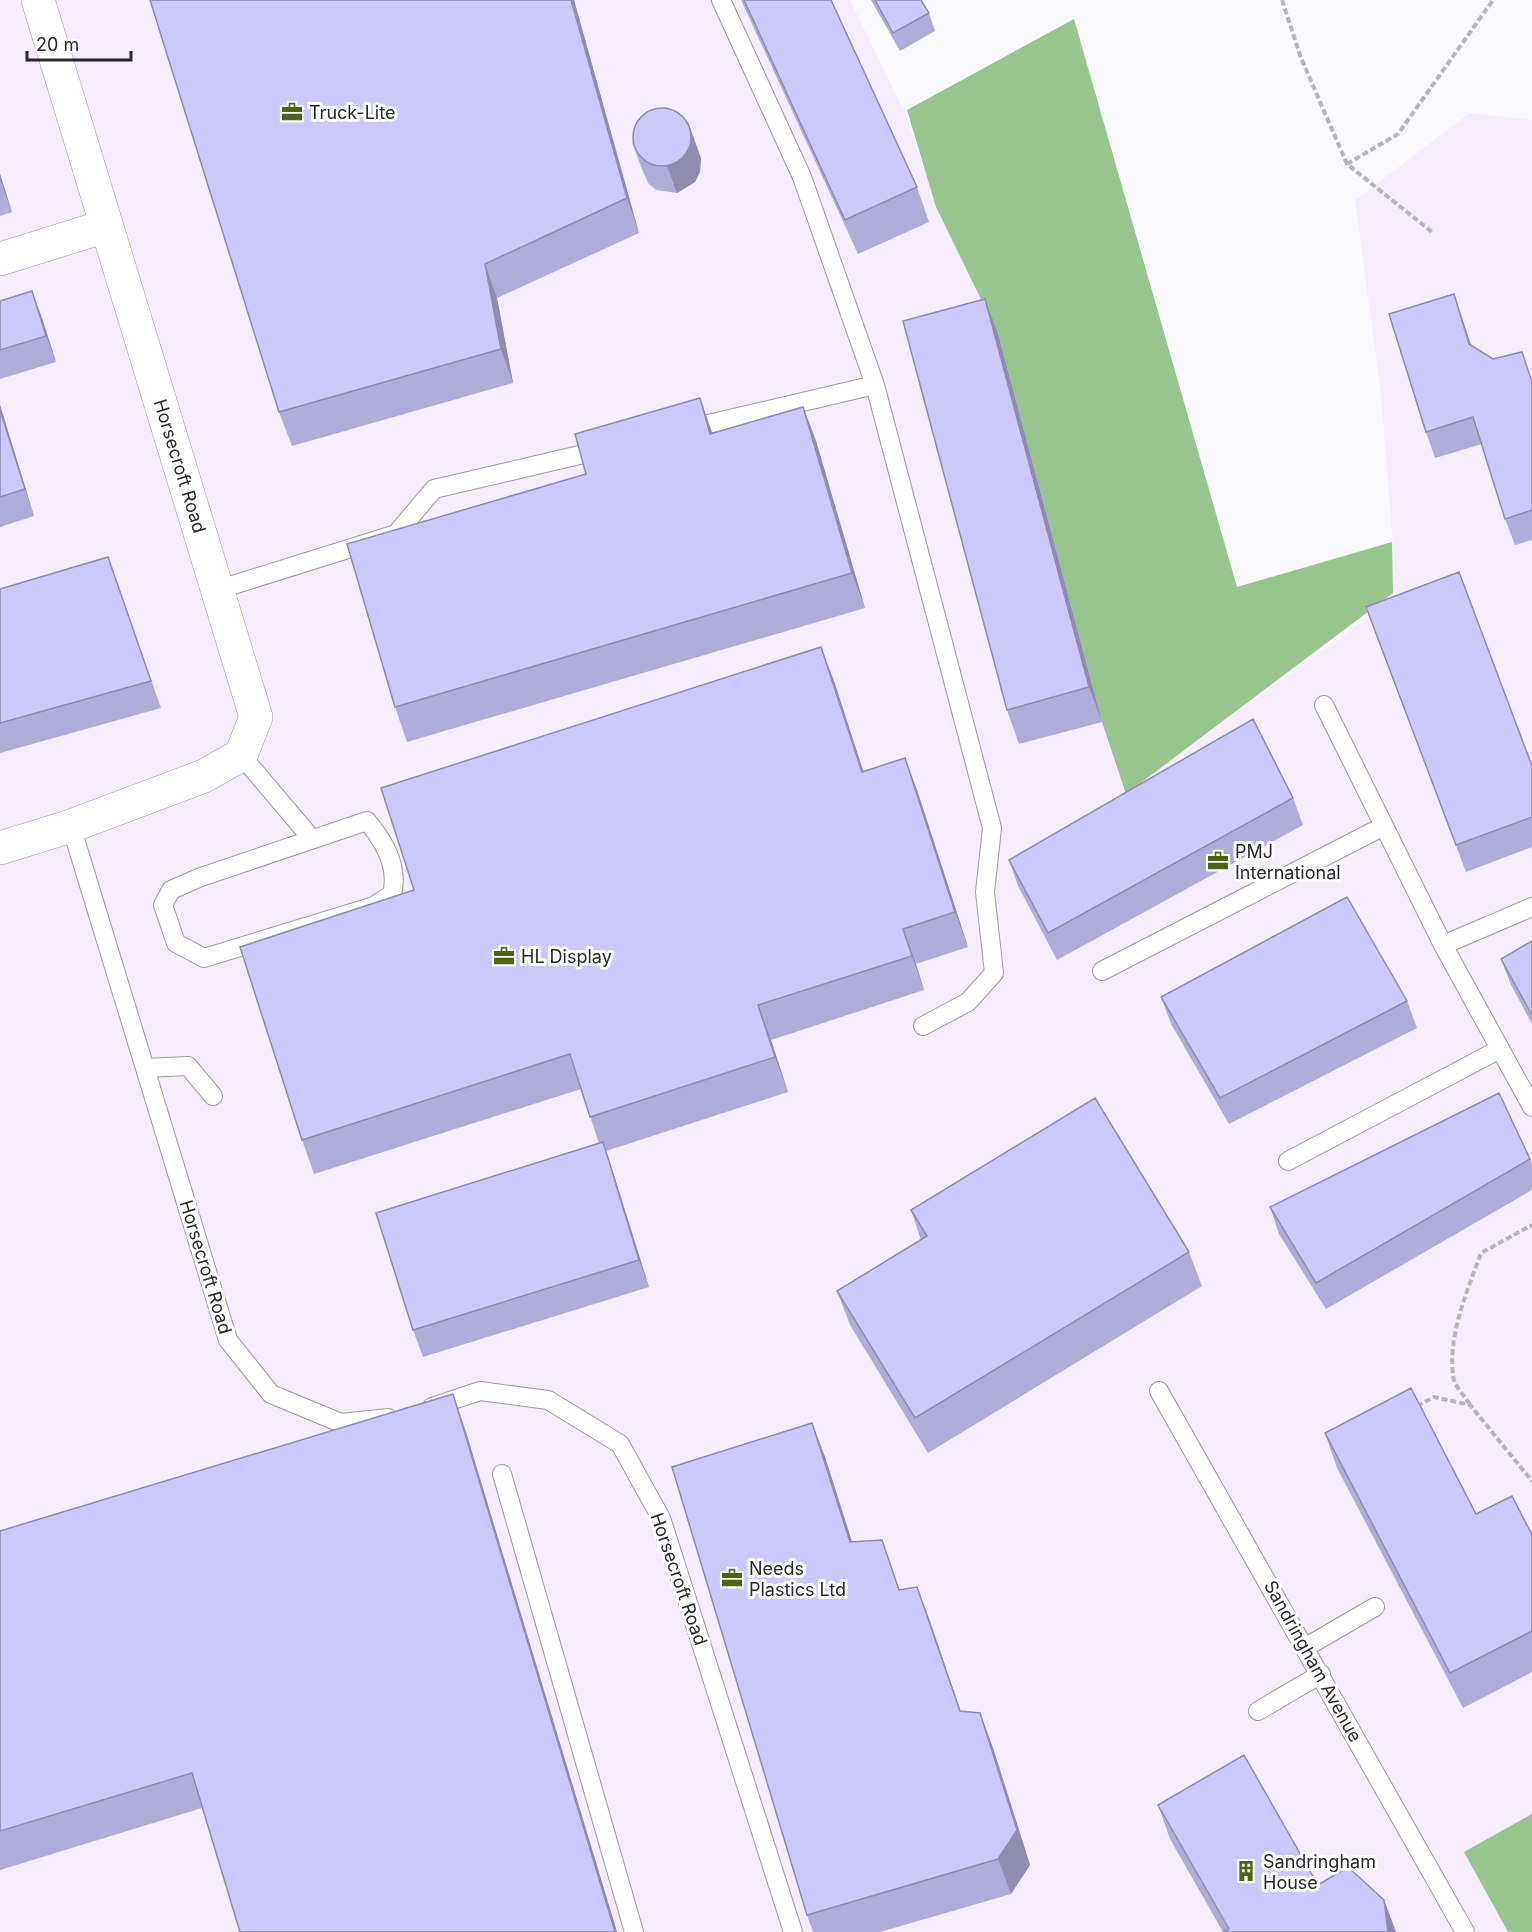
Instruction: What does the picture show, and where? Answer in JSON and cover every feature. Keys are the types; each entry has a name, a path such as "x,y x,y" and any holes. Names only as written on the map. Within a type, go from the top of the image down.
{"street":[{"name":"Horsecroft Road","path":"38,0 256,717 241,755"},
{"path":"0,259 106,226"},
{"path":"0,848 71,826 204,776 241,755"}],"lane":[{"path":"720,0 802,177 875,384 992,828 985,892 994,973 968,1002 923,1026"},
{"path":"666,434 875,384"},
{"path":"217,590 396,534 434,489 620,445"},
{"path":"1324,705 1443,945 1532,1107"},
{"path":"241,755 312,839"},
{"path":"367,821 381,838 396,878 392,894 374,906 204,958 176,943 163,905 171,890 201,877 312,839 367,821"},
{"name":"Horsecroft Road","path":"71,826 228,1340 271,1394 341,1423 410,1415 480,1391 548,1400 620,1444 662,1518 793,1932"},
{"path":"1102,971 1384,826"},
{"path":"1443,945 1532,907"},
{"path":"1288,1161 1500,1049"},
{"path":"145,1068 188,1066 213,1096"},
{"name":"Sandringham Avenue","path":"1160,1391 1465,1932"},
{"path":"502,1474 634,1932"},
{"path":"1306,1647 1375,1607"},
{"path":"1258,1711 1321,1674"}],"path":[{"path":"1282,0 1301,58 1347,164 1432,232"},
{"path":"1347,164 1398,134 1493,0"},
{"path":"1532,1225 1481,1253 1455,1330 1453,1378 1470,1405 1532,1481"},
{"path":"1414,1408 1434,1396 1470,1405"}],"shaded area":[{"path":"0,0 850,0 905,113 940,215 998,331 1126,793 1397,596 1381,394 1355,200 1470,113 1532,120 1532,1932 0,1932"}],"green space":[{"path":"1074,19 1237,587 1392,542 1393,593 1126,794 1102,722 998,334 936,207 907,110"},
{"path":"1532,1814 1532,1932 1508,1932 1464,1852"}],"building":[{"path":"150,0 571,0 627,198 485,264 501,349 279,412"},
{"path":"744,0 831,0 917,187 845,220"},
{"path":"875,0 921,0 929,13 893,33"},
{"path":"656,108 668,108 683,116 691,131 691,143 683,158 668,166 656,166 641,158 633,143 633,131 641,116"},
{"path":"32,291 46,336 0,350 0,301"},
{"path":"1454,294 1469,344 1493,359 1522,352 1532,382 1532,510 1505,519 1473,417 1426,432 1389,314"},
{"path":"985,299 1089,687 1007,710 903,321"},
{"path":"700,398 710,434 803,407 852,573 395,707 347,544 586,474 575,434"},
{"path":"0,410 25,489 0,497"},
{"path":"108,557 151,681 0,723 0,589"},
{"path":"1459,572 1532,766 1532,817 1456,845 1366,607"},
{"path":"821,647 862,772 905,758 955,912 903,929 912,956 758,1005 775,1057 590,1117 570,1054 302,1140 240,947 414,890 381,788"},
{"path":"1253,719 1293,798 1048,933 1009,860"},
{"path":"1347,897 1407,1001 1220,1098 1161,997"},
{"path":"1532,941 1532,1015 1501,959"},
{"path":"1499,1093 1530,1159 1316,1283 1270,1207"},
{"path":"1095,1098 1189,1252 915,1418 837,1291 927,1236 911,1210"},
{"path":"603,1142 639,1260 413,1330 376,1213"},
{"path":"1411,1388 1476,1514 1512,1496 1532,1535 1532,1631 1450,1673 1325,1433"},
{"path":"453,1394 615,1932 240,1932 192,1773 0,1831 0,1531"},
{"path":"812,1423 850,1542 882,1540 899,1590 917,1587 960,1711 980,1713 1017,1830 998,1859 807,1915 672,1467"},
{"name":"Sandringham House","path":"1244,1755 1318,1885 1348,1867 1384,1900 1388,1932 1223,1932 1229,1929 1158,1805"}],"place":[{"name":"Truck-Lite","path":"292,112"},
{"name":"PMJ International","path":"1218,861"},
{"name":"HL Display","path":"504,956"},
{"name":"Needs Plastics Ltd","path":"732,1578"},
{"name":"Sandringham House","path":"1246,1871"}]}
